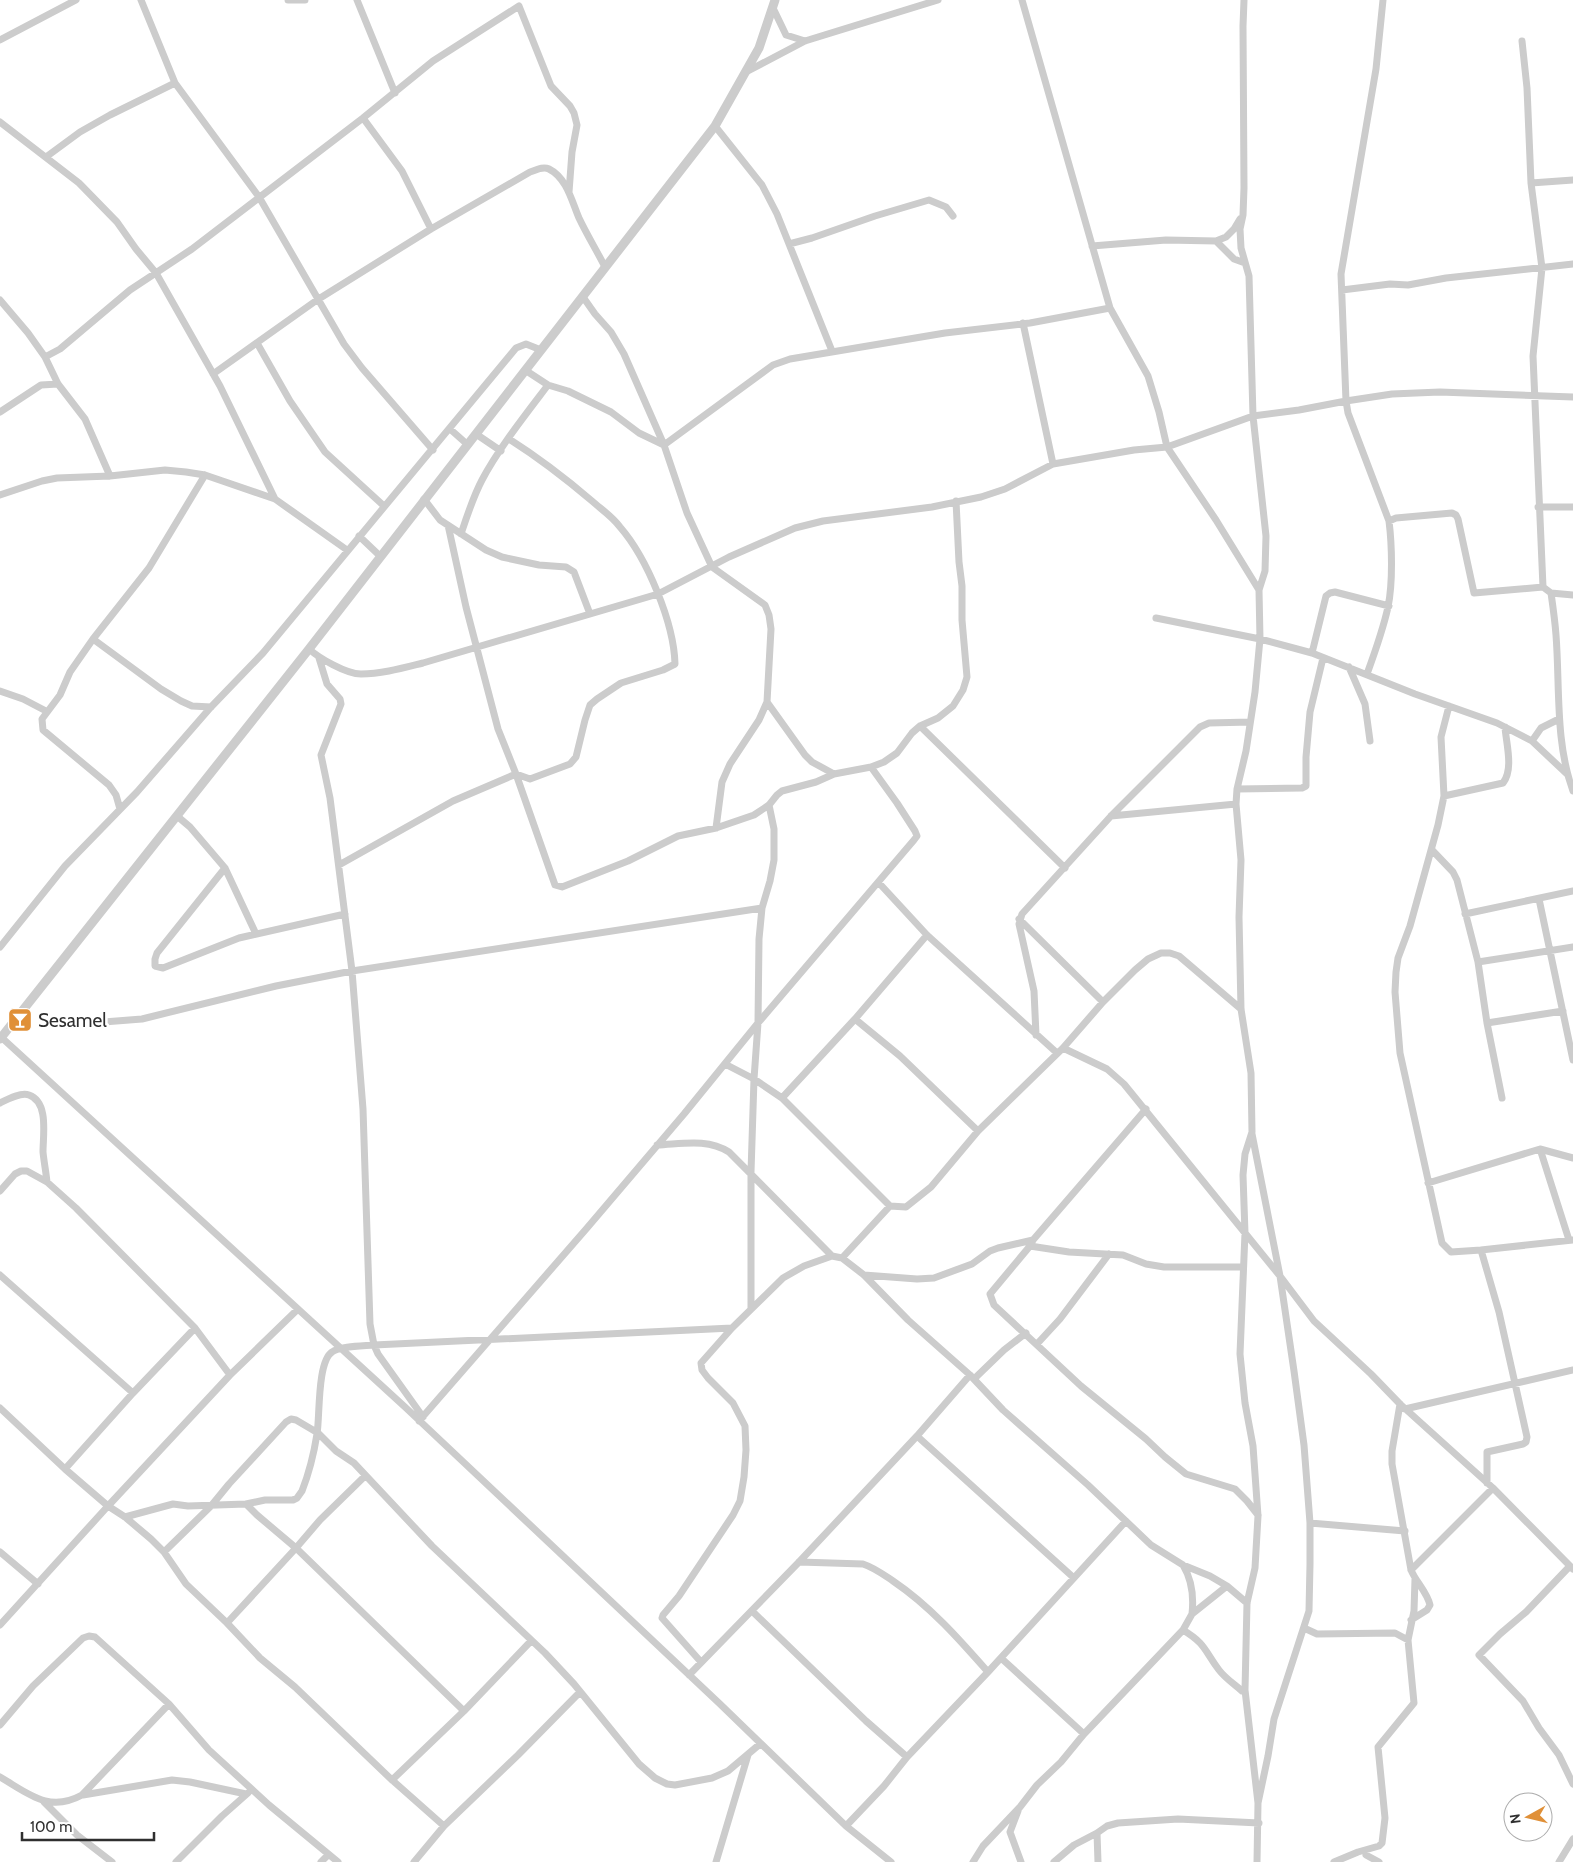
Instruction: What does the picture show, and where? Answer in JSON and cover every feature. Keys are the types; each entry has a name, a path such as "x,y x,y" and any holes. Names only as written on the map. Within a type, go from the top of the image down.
{"street":[{"path":"0,40 76,0"},
{"path":"141,0 175,83 259,197 344,344 362,368 433,450"},
{"path":"288,0 305,0"},
{"path":"357,0 395,93"},
{"path":"746,72 805,41 938,0"},
{"path":"1022,0 1110,308 1148,376 1167,447 1216,520 1259,590"},
{"path":"1244,0 1243,215 1240,229 1241,248 1248,267 1249,276 1253,416 1266,536 1265,572 1259,590 1260,639 1255,692 1246,751 1237,789 1236,804 1241,860 1239,917 1241,1010 1251,1073 1252,1132 1280,1276 1304,1445 1310,1523 1309,1611 1291,1661 1274,1719 1258,1803"},
{"path":"1367,674 1376,650 1388,606 1391,538 1388,521 1348,414 1341,274 1376,69 1383,0"},
{"path":"44,358 60,349 130,290 192,249 363,118 433,61 519,3 551,86 574,113 577,125 572,152 569,192"},
{"path":"774,4 782,30 786,35 805,41"},
{"path":"774,4 759,48 715,126 468,445 0,1038 340,1349 421,1419 846,1826 891,1862"},
{"path":"1522,41 1527,88 1531,183 1542,268 1534,356 1538,508 1543,587 1551,594 1573,595"},
{"path":"46,157 80,132 175,83"},
{"path":"363,118 402,171 431,229"},
{"path":"0,122 79,183 117,222 156,273 213,374 275,499"},
{"path":"715,126 762,185 789,244 832,351"},
{"path":"213,374 317,300 431,229 541,168 549,168 569,192 579,218 605,267"},
{"path":"1531,183 1573,180"},
{"path":"789,244 929,200 946,207 953,216"},
{"path":"1092,246 1157,241 1216,242 1230,233 1243,215"},
{"path":"1216,242 1234,259 1245,263"},
{"path":"1342,290 1390,284 1408,285 1446,278 1573,264"},
{"path":"583,297 611,332 624,354 664,445 687,513 712,566 765,606 769,615 771,629 767,702 759,720 730,764 722,782 716,828"},
{"path":"0,300 28,333 58,384 85,419 110,476"},
{"path":"664,445 774,366 790,359 1110,308"},
{"path":"1023,323 1053,464"},
{"path":"257,344 290,401 324,452 384,506"},
{"path":"0,947 65,866 120,809 211,706 263,653 516,348 526,344 541,350"},
{"path":"525,370 548,385 568,391 611,412 639,434 664,445"},
{"path":"0,412 41,385 58,384"},
{"path":"461,534 483,480 518,424 548,385"},
{"path":"308,649 319,658 359,675 390,672 658,594 712,566 795,528 823,521 932,507 981,497 1005,489 1053,464 1134,450 1167,447 1253,416 1392,394 1440,392 1573,397"},
{"path":"450,429 468,445"},
{"path":"476,434 502,451"},
{"path":"339,865 453,801 516,774 530,779 570,764 576,757 590,705 597,698 621,683 663,670 675,664 668,628 658,594 643,564 620,526 557,471 509,439"},
{"path":"0,495 42,481 76,477 110,476 165,470 205,475 275,499 347,550"},
{"path":"120,809 116,796 106,782 42,730 42,719 46,711 55,702 70,672 93,639 149,568 205,475"},
{"path":"424,499 440,520 486,550 502,557 570,569 574,572 590,614"},
{"path":"448,525 476,647 498,729 555,885 562,887 628,861 678,836 716,828 754,815 769,805 777,794 782,791 816,782 834,774 871,767 884,762 897,753 912,733 920,726 938,718 953,706 963,690 967,677 956,501"},
{"path":"1538,508 1573,507"},
{"path":"1388,521 1396,518 1452,513 1456,515 1474,593 1543,587"},
{"path":"359,536 380,556"},
{"path":"1312,654 1326,596 1330,592 1388,606"},
{"path":"1551,594 1556,634 1560,719 1567,775 1573,791"},
{"path":"1156,618 1260,639 1349,667 1505,727 1532,741 1567,775"},
{"path":"93,639 181,701 192,706 211,706"},
{"path":"319,658 327,684 340,699 341,704 321,755 330,798 352,971 363,1109 370,1324 374,1345 421,1419"},
{"path":"1237,789 1302,788 1306,786 1306,757 1310,712 1323,658"},
{"path":"1349,667 1365,704 1370,741"},
{"path":"0,691 23,699 46,711"},
{"path":"767,702 812,762 834,774"},
{"path":"1449,706 1441,737 1444,796 1432,850 1410,926 1398,958 1395,992 1400,1054 1442,1244 1446,1249 1451,1252 1481,1250 1571,1240 1540,1149"},
{"path":"1532,741 1541,728 1560,719"},
{"path":"1036,1035 1034,991 1019,924 1020,919 1111,816 1200,728 1209,724 1250,722"},
{"path":"920,726 1065,868"},
{"path":"1444,796 1503,783 1509,771 1505,727"},
{"path":"421,1419 657,1145 917,836 898,803 871,767"},
{"path":"1111,816 1236,804"},
{"path":"751,1309 751,1172 758,1023 759,938 762,908 774,860 774,828 769,805"},
{"path":"177,816 190,827 225,868 256,934"},
{"path":"1432,850 1455,875 1478,962 1487,1023 1502,1098"},
{"path":"225,868 157,953 155,966 163,968 218,945 256,934 345,914"},
{"path":"879,883 927,935 1057,1053"},
{"path":"1464,914 1573,891"},
{"path":"1539,899 1573,1060"},
{"path":"65,1025 149,1018 268,988 352,971 762,908"},
{"path":"1020,919 1103,1002"},
{"path":"782,1098 855,1020 927,935"},
{"path":"1478,962 1573,946"},
{"path":"725,1064 754,1079 782,1098 890,1206 902,1208 912,1204 931,1186 978,1132 1063,1048 1103,1002 1148,959 1161,953 1170,952 1179,956 1241,1010"},
{"path":"1487,1023 1564,1015 1573,1017"},
{"path":"855,1020 900,1056 978,1132"},
{"path":"1063,1048 1107,1070 1124,1084 1280,1276 1314,1321 1371,1374 1402,1407 1490,1486 1571,1568 1479,1655 1523,1701 1559,1756 1573,1784"},
{"path":"0,1103 28,1094 37,1100 44,1121 43,1154 47,1182"},
{"path":"1146,1109 990,1294 994,1305 1081,1386 1165,1457 1186,1474 1235,1489 1258,1516"},
{"path":"1252,1132 1245,1154 1243,1175 1245,1233 1242,1266 1240,1354 1244,1396 1251,1434 1258,1516 1255,1568 1247,1603 1245,1690 1258,1803 1257,1862"},
{"path":"657,1145 704,1142 729,1152 751,1172 832,1256"},
{"path":"1428,1183 1540,1149 1573,1158"},
{"path":"0,1191 15,1174 21,1171 27,1171 47,1182 76,1208 195,1328 230,1375"},
{"path":"842,1258 890,1206"},
{"path":"864,1275 917,1279 934,1278 972,1264 998,1248 1032,1243 1069,1252 1123,1255 1146,1264 1164,1268 1242,1266"},
{"path":"1411,1570 1490,1486 1487,1452 1526,1442 1527,1438 1517,1385 1481,1250"},
{"path":"1037,1344 1065,1313 1109,1254"},
{"path":"701,1662 662,1618 713,1546 740,1501 746,1450 745,1426 733,1403 708,1378 702,1370 701,1363 732,1328 783,1278 804,1266 832,1256 842,1258 864,1275 908,1320 972,1377 1003,1410 1088,1484 1152,1545 1183,1565 1210,1576 1227,1586 1247,1603"},
{"path":"0,1275 133,1393"},
{"path":"0,1625 230,1375 298,1310"},
{"path":"65,1469 133,1393 195,1328"},
{"path":"125,1517 173,1504 210,1506 246,1504 265,1500 282,1501 297,1498 308,1476 318,1433 317,1421 323,1369 332,1351 374,1345 732,1328"},
{"path":"689,1676 800,1562 972,1377 1026,1333"},
{"path":"1402,1407 1517,1385 1573,1370"},
{"path":"1402,1407 1391,1456 1411,1570 1430,1605 1427,1610 1411,1620"},
{"path":"0,1408 65,1469 108,1506 125,1517 164,1552 186,1584 260,1658 302,1693 392,1780 444,1826"},
{"path":"164,1552 210,1506 286,1422 291,1419 296,1420 318,1433 336,1450 354,1462 432,1546 531,1641 545,1652 639,1764 655,1778 667,1784 675,1785 712,1778 728,1771 760,1744"},
{"path":"917,1436 1074,1578"},
{"path":"227,1623 320,1520 365,1476"},
{"path":"246,1504 296,1548 464,1711"},
{"path":"846,1826 884,1786 907,1757 1001,1658 1126,1521"},
{"path":"1310,1523 1405,1531"},
{"path":"0,1552 38,1584"},
{"path":"800,1562 863,1564 871,1567 904,1589 939,1618 988,1672"},
{"path":"1183,1565 1189,1576 1191,1586 1192,1614"},
{"path":"1334,1862 1366,1855 1382,1843 1385,1818 1378,1748 1414,1704 1408,1640 1414,1611 1415,1579"},
{"path":"973,1862 983,1846 1020,1807 1037,1785 1061,1762 1084,1734 1183,1630 1192,1614 1227,1586"},
{"path":"752,1611 866,1721 907,1757"},
{"path":"1304,1628 1318,1634 1395,1633 1408,1640"},
{"path":"1183,1630 1198,1638 1219,1670 1242,1691 1245,1690"},
{"path":"0,1725 33,1686 83,1638 95,1637 169,1704 208,1750 249,1792 268,1805 338,1862"},
{"path":"392,1780 464,1711 531,1641"},
{"path":"1001,1658 1084,1734"},
{"path":"414,1862 444,1826 580,1692"},
{"path":"82,1795 169,1704"},
{"path":"716,1862 748,1755"},
{"path":"0,1777 44,1802 78,1835 112,1862"},
{"path":"44,1802 67,1802 82,1795 172,1780 249,1792"},
{"path":"176,1862 249,1792"},
{"path":"1020,1807 1010,1832 1021,1862"},
{"path":"1054,1862 1074,1845 1107,1826 1118,1823 1178,1819 1259,1823"},
{"path":"1097,1833 1098,1862"},
{"path":"1559,1862 1573,1840"},
{"path":"320,1862 328,1855"},
{"path":"1366,1855 1379,1862"}],"place":[{"name":"Sesamel","path":"20,1020"}]}
